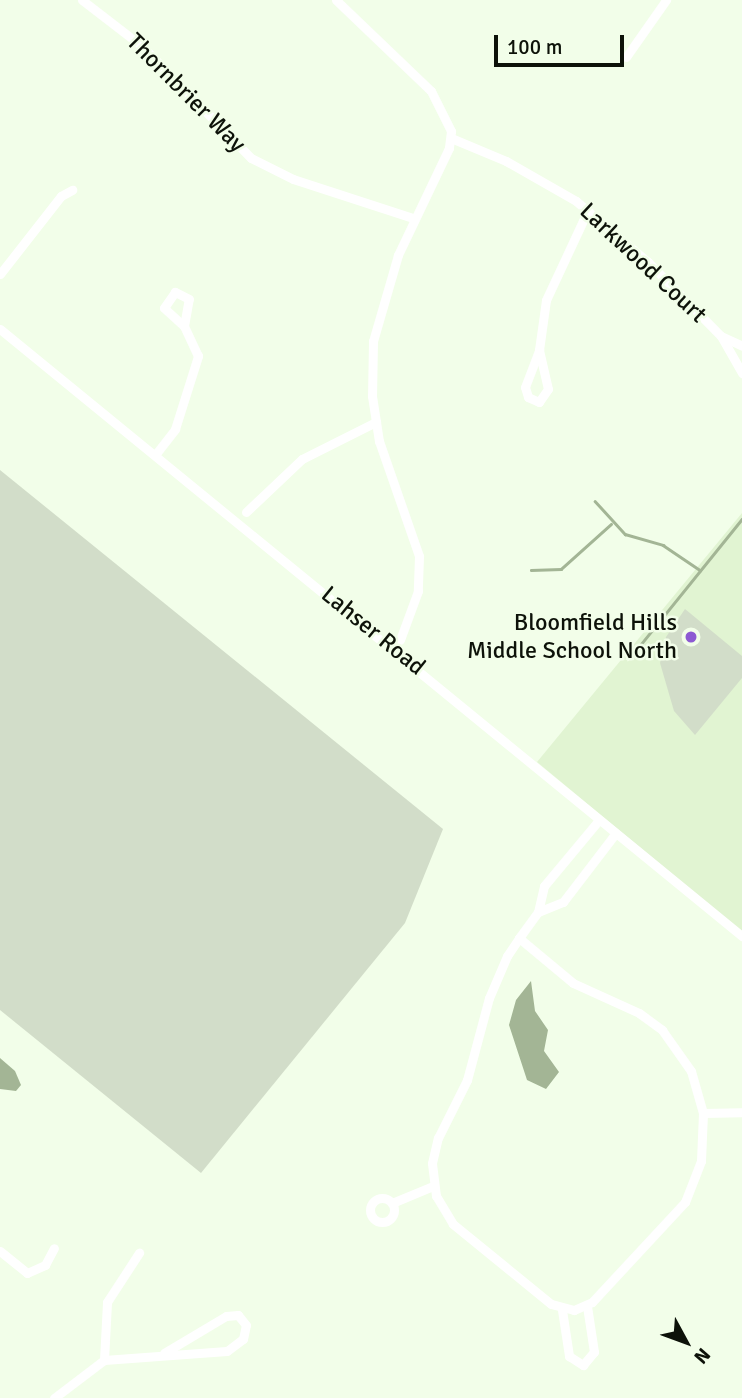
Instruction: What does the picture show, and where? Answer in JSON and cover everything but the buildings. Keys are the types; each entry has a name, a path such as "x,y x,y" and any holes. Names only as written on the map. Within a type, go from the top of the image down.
{"street":[{"name":"Thornbrier Way","path":"82,0 143,47 251,158 293,179 413,218"},
{"path":"336,0 431,91 444,110 451,138 413,218 375,332 376,422 419,556 418,591 400,640"},
{"path":"626,57 666,0"},
{"name":"Larkwood Court","path":"451,138 528,172 588,210 721,336 742,373"},
{"path":"0,274 61,196 72,190"},
{"path":"539,350 548,389 539,402 528,397 525,387 539,350 549,292 588,210"},
{"path":"155,455 175,429 197,363 197,348 184,326"},
{"name":"Lahser Road","path":"0,329 742,936"},
{"name":"Larkwood Court","path":"721,336 742,346"},
{"path":"246,512 302,459 376,422"},
{"path":"587,1306 594,1352 583,1365 569,1356 562,1310 453,1224 433,1186 435,1145 467,1080 492,990 519,938 538,912 544,886 598,820"},
{"path":"538,912 563,902 615,834"},
{"path":"519,938 573,983 639,1013 662,1030 691,1071 704,1113 701,1161 685,1202 587,1306 562,1310"},
{"path":"704,1113 742,1112"},
{"path":"392,1203 433,1186"},
{"path":"0,1251 27,1273 45,1265 54,1248"},
{"path":"104,1360 107,1302 139,1253"},
{"path":"54,1398 104,1360 164,1353 225,1352 243,1340 246,1325 238,1315 226,1316 164,1353"}],"shaded area":[{"path":"0,470 443,829 405,923 201,1173 0,1010"},
{"name":"Bloomfield Hills Middle School North","path":"742,513 742,932 537,762"},
{"path":"685,609 742,656 742,678 695,735 674,711 660,663 666,637"},
{"path":"531,981 535,1011 548,1030 544,1051 559,1072 546,1089 527,1080 509,1025 516,1000"},
{"path":"0,1058 15,1071 21,1085 16,1091 0,1089"}],"waterway":[{"path":"595,501 625,534 663,545 700,570"},
{"path":"637,649 742,519"},
{"path":"531,570 561,569 611,524"}],"place":[{"name":"Bloomfield Hills Middle School North","path":"691,637"}]}
